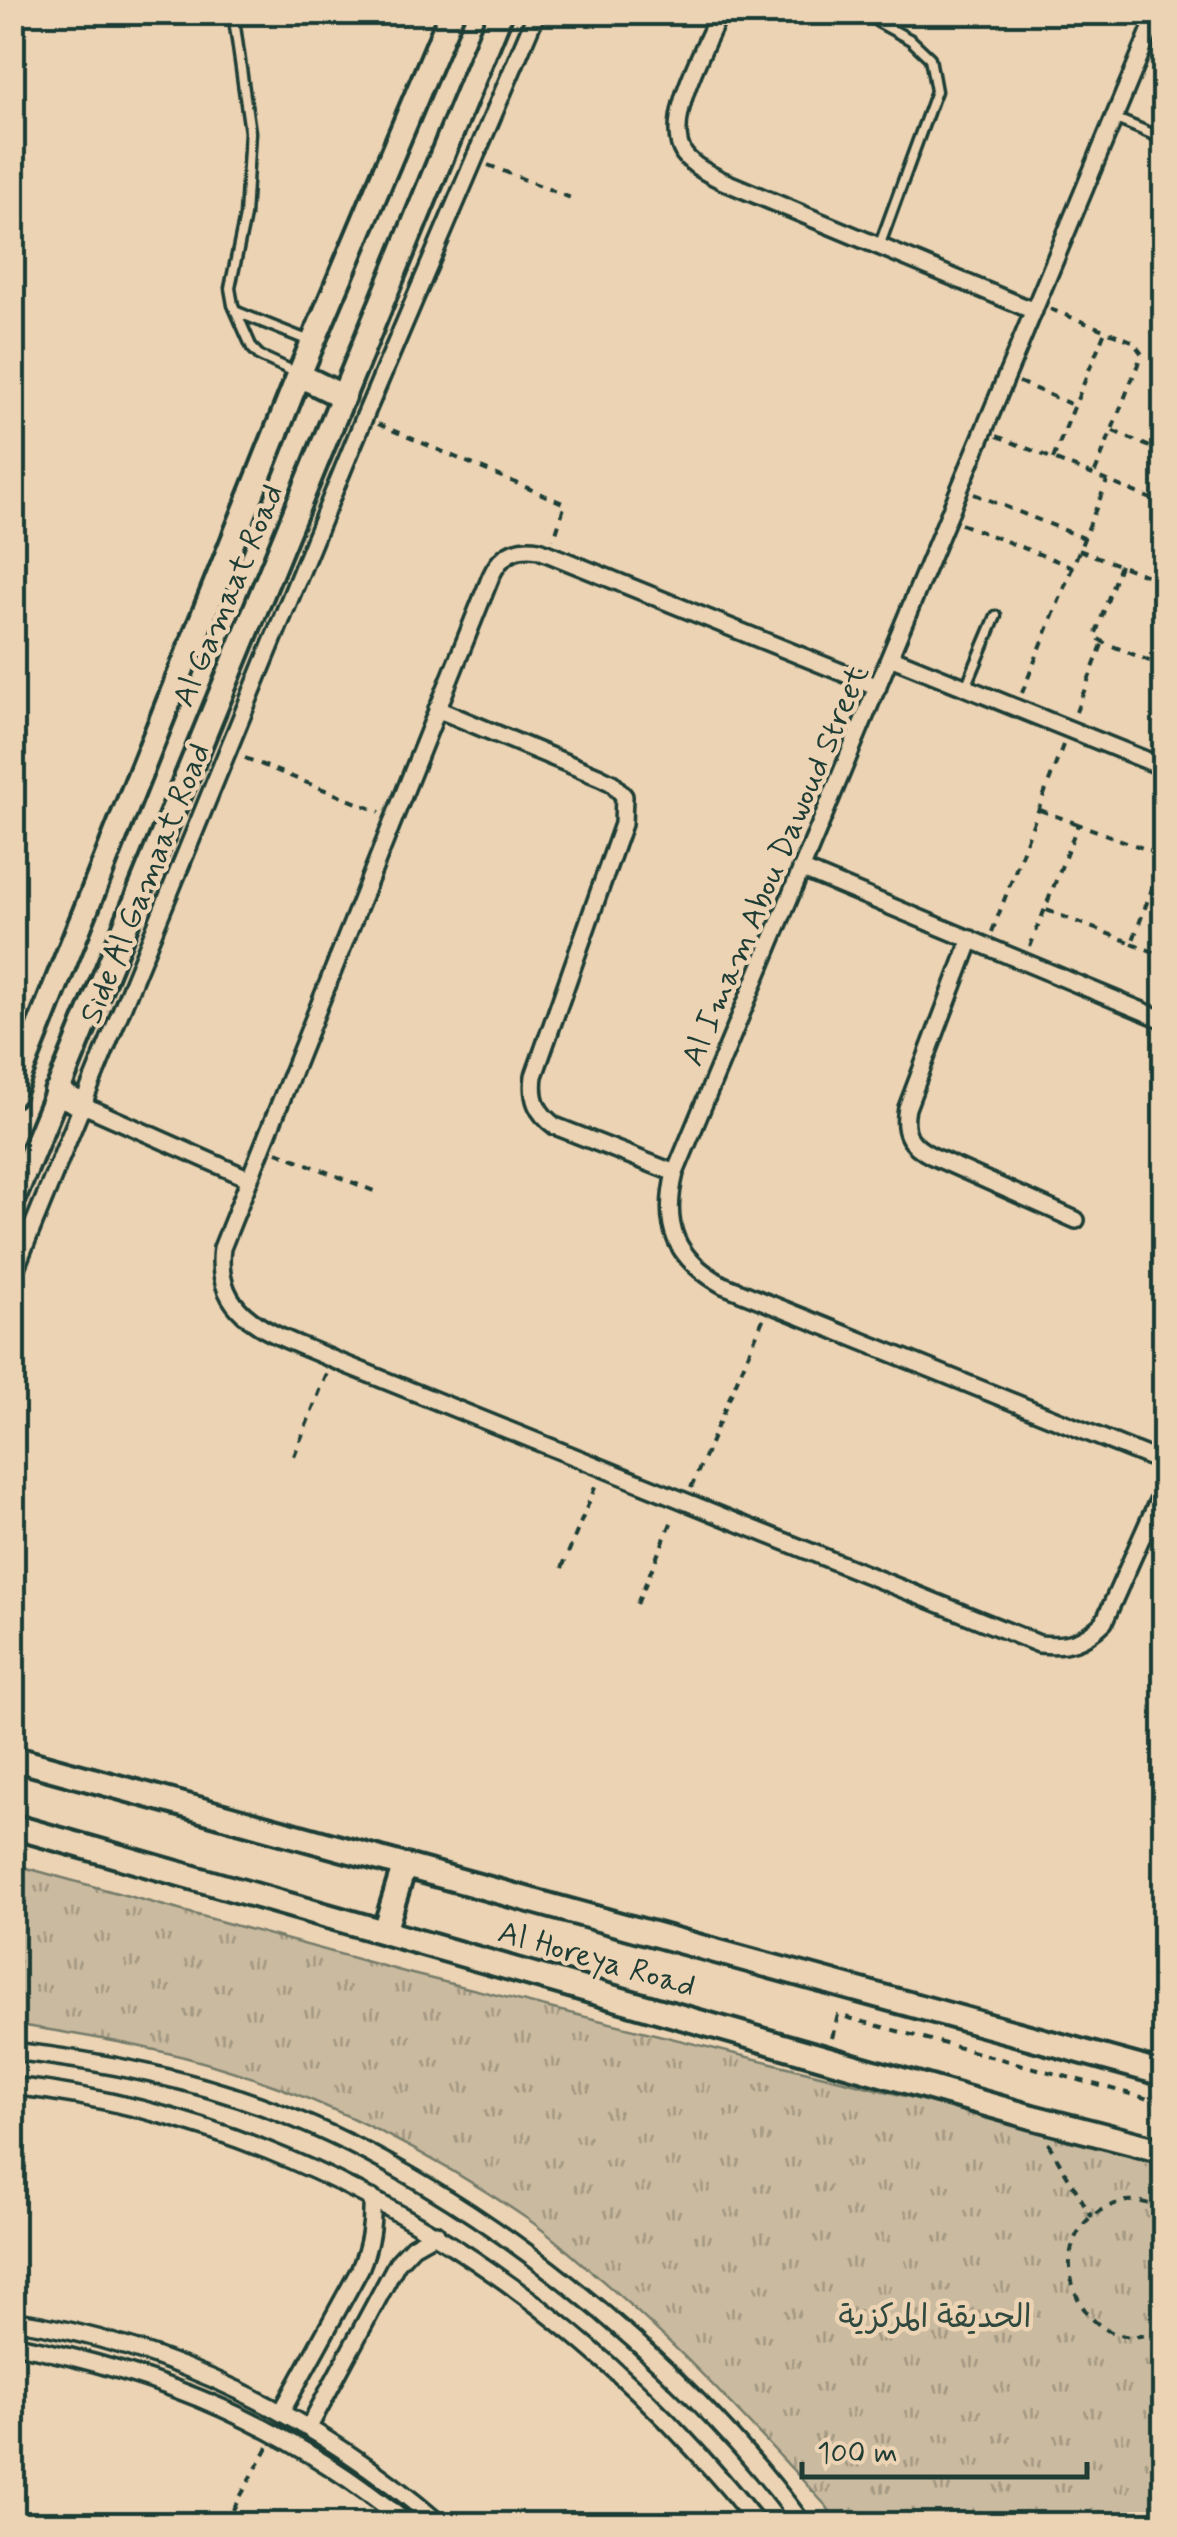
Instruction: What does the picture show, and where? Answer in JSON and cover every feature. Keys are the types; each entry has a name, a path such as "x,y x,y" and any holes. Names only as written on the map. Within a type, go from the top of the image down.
{"main road":[{"name":"Al Gamaat Road","path":"12,1095 300,374 452,12"},
{"name":"Al Gamaat Road","path":"12,1202 502,12"},
{"path":"300,374 344,397"},
{"path":"56,1092 84,1105"},
{"name":"Al Horeya Road","path":"12,1758 1164,2074"},
{"name":"Al Horeya Road","path":"12,1826 1164,2151"},
{"path":"384,1932 404,1868"}],"street":[{"name":"Side Al Gamaat Road","path":"12,1278 364,418 537,12"},
{"path":"720,12 677,121 679,143 686,157 723,181 1035,307"},
{"name":"Al Imam Abou Dawoud Street","path":"1158,12 674,1174 668,1200 670,1227 682,1252 700,1272 1164,1463"},
{"path":"878,688 549,554 527,548 515,550 496,565 222,1248 223,1287 232,1305 246,1317 332,1360 604,1466 1039,1644 1075,1643 1104,1622 1164,1487"},
{"path":"890,657 1154,764"},
{"path":"436,709 600,777 624,796 622,824 532,1090 543,1117 555,1126 674,1174"},
{"path":"801,869 1164,1020"},
{"path":"978,942 907,1108 907,1136 916,1148 932,1156 1076,1220"},
{"path":"84,1105 250,1179"},
{"path":"12,2051 117,2066 198,2085 278,2112 355,2146 433,2191 537,2262 648,2353 713,2416 774,2484 803,2524"},
{"path":"12,2086 97,2099 214,2131 272,2152 372,2198 436,2233 612,2366 694,2448 758,2524"},
{"path":"282,2411 365,2258 373,2222 372,2198"},
{"path":"309,2427 397,2263 413,2246 436,2233"},
{"path":"12,2320 86,2335 170,2362 282,2411 379,2474 440,2524"},
{"path":"30,2347 34,2324"},
{"path":"12,2344 132,2371 213,2403 275,2434 356,2485 408,2524"}],"lane":[{"path":"233,12 250,132 245,216 230,288 245,336 260,356 300,374"},
{"path":"869,12 930,58 936,91 880,244"},
{"path":"1114,118 1164,138"},
{"path":"237,312 313,343"},
{"path":"966,687 996,616"}],"path":[{"path":"474,159 576,200"},
{"path":"1035,307 1132,341 1142,354 1094,476"},
{"path":"1053,459 1105,331"},
{"path":"1006,376 1075,406"},
{"path":"364,418 565,504 549,554"},
{"path":"984,431 1164,504"},
{"path":"1113,431 1164,452"},
{"path":"1016,707 1107,480"},
{"path":"960,488 1084,538"},
{"path":"947,519 1072,567"},
{"path":"1080,550 1164,582"},
{"path":"1120,565 1094,631 1103,642 1164,667"},
{"path":"978,942 1038,810 1103,642"},
{"path":"228,752 394,817"},
{"path":"1038,810 1164,855 1132,943"},
{"path":"1024,961 1078,824"},
{"path":"1044,910 1164,956"},
{"path":"263,1147 380,1193"},
{"path":"637,1604 770,1304"},
{"path":"294,1456 332,1360"},
{"path":"562,1568 604,1466"},
{"path":"827,2057 838,2016 1164,2103"},
{"path":"1032,2116 1092,2217"},
{"path":"1164,2208 1128,2200 1092,2217 1072,2246 1069,2282 1086,2314 1116,2334 1152,2335 1164,2328"},
{"path":"1152,2335 1164,2353"},
{"path":"225,2524 275,2434"}],"green space":[{"name":"الحديقة المركزية","path":"12,1864 412,1974 1164,2160 1164,2524 838,2524 827,2507 710,2382 618,2294 541,2229 457,2174 349,2117 235,2072 153,2049 13,2024"}]}
